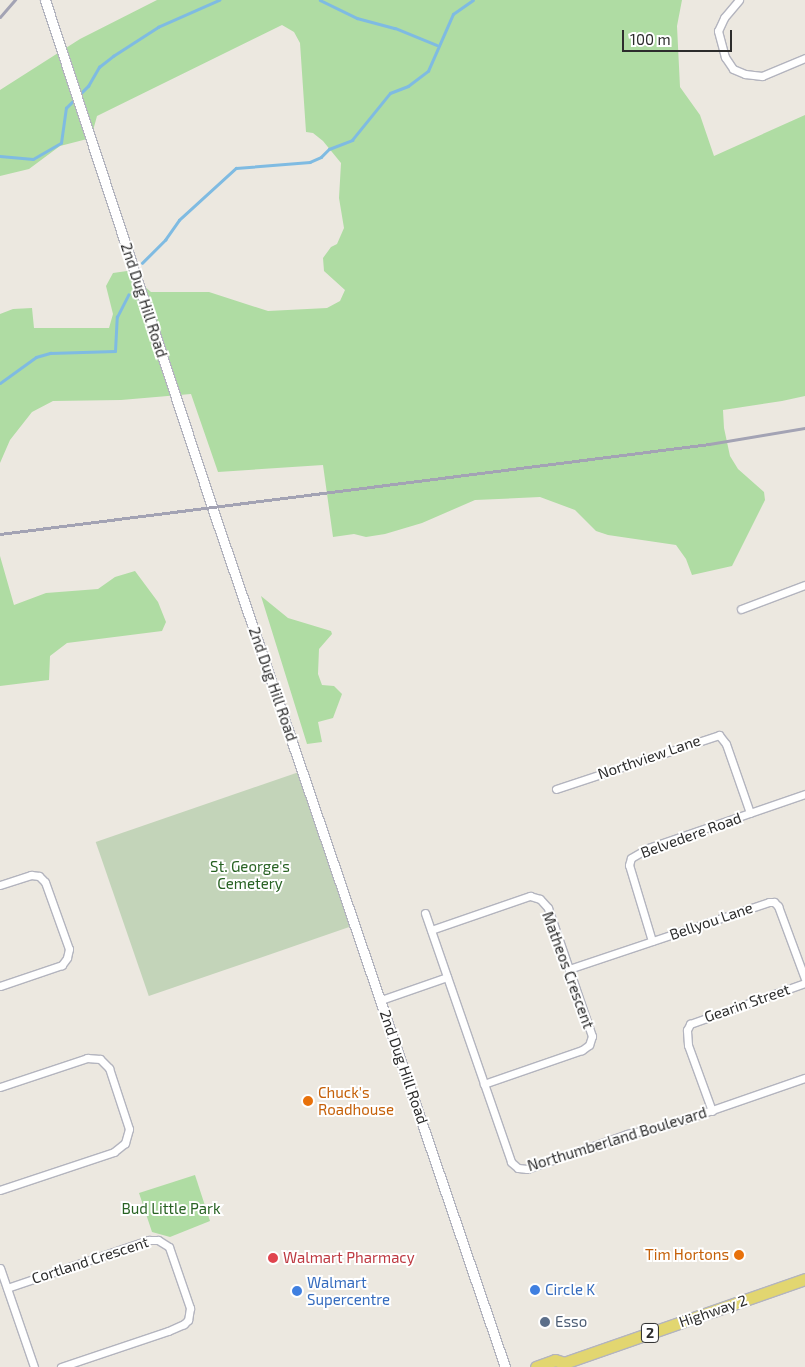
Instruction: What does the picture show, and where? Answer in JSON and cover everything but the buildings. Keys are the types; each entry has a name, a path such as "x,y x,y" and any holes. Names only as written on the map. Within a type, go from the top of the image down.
{"main road":[{"name":"Highway 2","path":"536,1367 555,1360 563,1365 805,1279"}],"street":[{"name":"2nd Dug Hill Road","path":"45,0 214,513 505,1367"},
{"path":"739,0 724,18 718,31 725,57 733,69 745,74 762,76 805,58"},
{"path":"741,609 805,585"},
{"name":"Northview Lane","path":"556,789 719,735 726,744 750,813"},
{"name":"Belvedere Road","path":"652,941 631,873 629,865 631,858 648,848 805,794"},
{"path":"0,885 31,875 39,876 45,882 69,949 67,958 62,965 0,986"},
{"name":"Matheos Crescent","path":"431,930 530,896 540,899 548,908 569,969 592,1036 589,1045 582,1050 484,1084"},
{"name":"Bellyou Lane","path":"569,969 774,902 783,917 805,979"},
{"path":"381,1000 447,977 425,913"},
{"name":"Northumberland Boulevard","path":"447,977 511,1162 518,1168 527,1169 627,1134 666,1126 805,1078"},
{"name":"Gearin Street","path":"712,1110 688,1046 687,1030 690,1024 805,982"},
{"path":"0,1087 86,1058 100,1059 109,1068 129,1129 125,1143 114,1152 0,1190"},
{"name":"Cortland Crescent","path":"7,1288 144,1241 158,1240 169,1247 190,1308 188,1320 184,1324 61,1367"},
{"path":"0,1268 34,1367"}],"green space":[{"path":"157,0 682,0 677,26 680,87 700,115 714,156 805,115 805,396 723,410 724,428 730,456 738,469 764,492 765,500 732,566 692,575 686,559 676,545 608,535 596,531 575,510 540,497 475,500 422,523 385,534 366,537 354,534 333,537 323,465 218,472 191,394 121,400 53,401 32,412 10,440 0,463 0,314 13,309 32,308 34,328 109,328 113,314 106,286 113,273 127,271 151,292 209,292 268,311 327,308 340,301 345,290 324,271 323,258 331,247 337,244 344,228 339,198 341,163 323,141 313,133 306,132 300,43 294,32 282,25 97,116 91,138 60,146 29,169 0,176 0,90 80,39"},
{"path":"0,556 14,605 46,593 98,589 115,577 135,571 158,602 166,622 162,631 67,643 50,656 49,680 0,686"},
{"path":"261,596 288,618 331,631 332,634 319,649 318,674 322,685 334,686 342,694 333,718 318,722 322,742 307,744"},
{"name":"St. George's Cemetery","path":"299,772 352,926 149,996 96,842"},
{"name":"Bud Little Park","path":"195,1175 210,1221 170,1237 152,1232 139,1193"}],"waterway":[{"path":"79,95 88,86 99,67 113,56 158,27 219,0"},
{"path":"320,0 357,18 395,28 437,45"},
{"path":"142,263 165,240 179,220 236,168 310,162 321,157 329,149 352,140 390,93 408,86 428,71 453,14 473,0"},
{"path":"0,156 33,159 61,143 66,108 75,99"},
{"path":"0,383 36,357 50,353 115,351 117,317 128,295"}],"railway":[{"path":"0,17 15,0"},
{"path":"0,534 709,444 805,428"}],"place":[{"name":"Chuck's Roadhouse","path":"308,1101"},
{"name":"Tim Hortons","path":"739,1255"},
{"name":"Walmart Pharmacy","path":"273,1258"},
{"name":"Circle K","path":"535,1290"},
{"name":"Walmart Supercentre","path":"297,1291"},
{"name":"Esso","path":"545,1322"}]}
